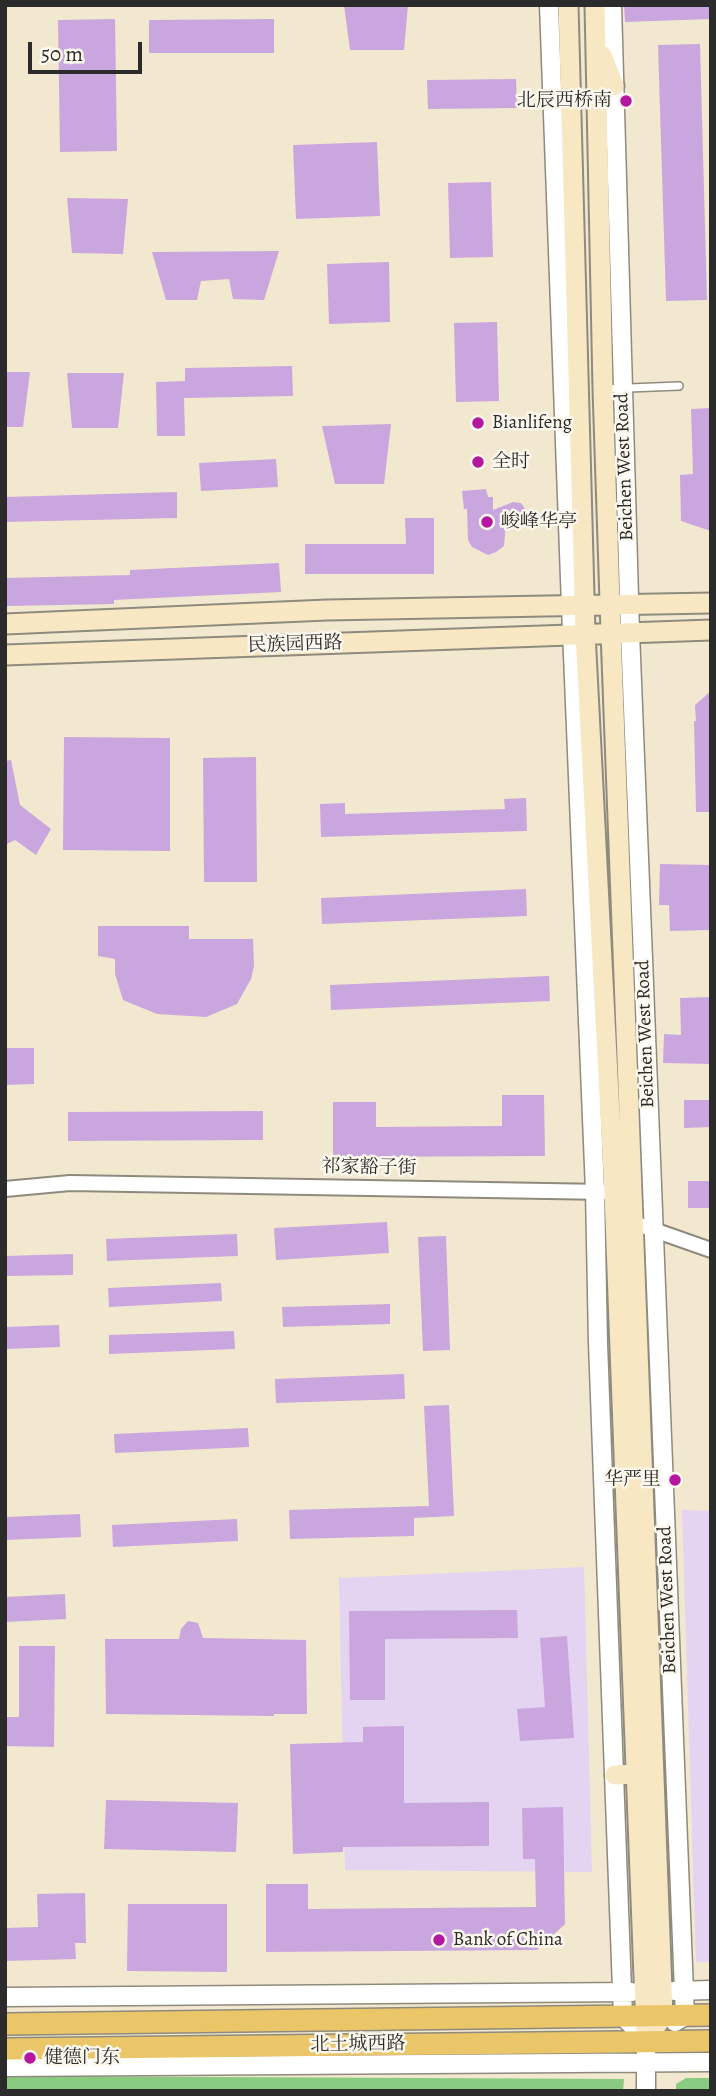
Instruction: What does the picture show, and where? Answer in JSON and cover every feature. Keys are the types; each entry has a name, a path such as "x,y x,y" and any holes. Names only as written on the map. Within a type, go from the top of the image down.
{"main road":[{"name":"Beichen West Road","path":"568,5 560,58 579,363 578,606 605,1191 636,1774 654,1991 665,2016"},
{"name":"Beichen West Road","path":"595,5 621,632 654,1991"},
{"path":"596,41 614,86"},
{"path":"565,412 579,363"},
{"name":"民族园西路","path":"5,624 327,610 711,603"},
{"name":"民族园西路","path":"5,655 711,630"},
{"path":"615,1775 636,1774"},
{"path":"646,2052 665,2016 711,2015"},
{"name":"北土城西路","path":"5,2024 665,2016"},
{"name":"北土城西路","path":"5,2049 646,2052 711,2041"}],"street":[{"name":"Beichen West Road","path":"549,5 560,58 565,412 578,606"},
{"name":"Beichen West Road","path":"612,5 613,389"},
{"name":"Beichen West Road","path":"621,632 654,1230 684,1991 665,2016"},
{"name":"祁家豁子街","path":"5,1189 70,1183 605,1191"},
{"name":"Beichen West Road","path":"605,1191 598,1343 623,2016"},
{"path":"605,1191 634,1223 711,1250"},
{"path":"5,1997 711,1990"},
{"path":"623,2016 646,2052"},
{"path":"646,2091 646,2052 665,2016"},
{"name":"北土城西路","path":"5,2067 646,2052 711,2062"}],"lane":[{"path":"613,389 680,386"}],"shaded area":[{"path":"682,1510 711,1511 711,1962 696,1962"},
{"path":"584,1567 592,1872 345,1870 339,1578"}],"green space":[{"path":"5,2076 624,2079 623,2091 5,2091"},
{"path":"686,2078 711,2078 711,2091 676,2091 676,2084"}],"building":[{"path":"344,5 408,5 404,50 350,50"},
{"path":"624,5 711,5 711,19 625,22"},
{"path":"115,19 117,151 60,152 58,20"},
{"path":"274,19 274,53 149,53 149,20"},
{"path":"700,44 707,300 666,301 658,45"},
{"path":"516,79 517,108 428,109 427,80"},
{"path":"377,142 380,216 296,219 293,145"},
{"path":"491,182 493,257 450,258 448,183"},
{"path":"67,198 128,199 123,254 72,253"},
{"path":"279,251 264,300 233,299 229,279 201,281 197,300 166,300 152,252"},
{"path":"389,262 390,322 329,324 327,264"},
{"path":"497,322 499,401 456,402 454,323"},
{"path":"292,366 293,396 184,398 185,436 157,436 156,382 185,381 185,368"},
{"path":"5,372 30,372 23,427 5,427"},
{"path":"67,373 124,373 118,428 72,428"},
{"path":"711,408 711,531 681,521 680,475 693,474 691,409"},
{"path":"391,424 384,484 335,484 322,426"},
{"path":"276,459 278,487 201,491 199,463"},
{"name":"峻峰华亭","path":"486,489 488,497 493,497 493,510 513,502 521,503 525,509 525,516 521,521 506,523 504,546 488,555 472,547 468,540 467,509 464,509 462,491"},
{"path":"177,492 177,518 5,522 5,497"},
{"path":"405,518 434,518 434,574 305,574 305,544 406,544"},
{"path":"279,563 281,592 114,600 114,604 5,606 5,578 130,575 130,570"},
{"path":"711,691 711,812 696,812 695,705"},
{"path":"64,737 170,738 170,851 63,850"},
{"path":"256,757 257,882 204,882 203,758"},
{"path":"11,760 20,805 51,829 36,855 15,840 5,845 5,761"},
{"path":"526,798 527,831 321,837 320,804 345,803 345,814 505,809 504,799"},
{"path":"660,864 711,865 711,930 670,931 669,905 659,905"},
{"path":"526,889 527,916 322,924 321,898"},
{"path":"98,926 189,926 189,939 253,939 254,966 251,979 237,1004 206,1017 157,1014 123,1000 115,974 115,959 98,956"},
{"path":"549,976 550,1001 331,1010 330,985"},
{"path":"711,997 711,1064 663,1063 664,1034 681,1035 680,998"},
{"path":"5,1048 34,1048 34,1084 5,1085"},
{"path":"502,1095 544,1095 545,1156 333,1157 333,1102 376,1102 376,1127 502,1126"},
{"path":"684,1100 711,1100 711,1127 684,1128"},
{"path":"263,1111 263,1140 68,1141 68,1112"},
{"path":"688,1181 711,1181 711,1208 688,1208"},
{"path":"387,1222 389,1253 276,1260 274,1228"},
{"path":"237,1234 238,1256 107,1261 106,1239"},
{"path":"446,1236 450,1350 423,1351 418,1237"},
{"path":"73,1254 73,1275 5,1276 5,1256"},
{"path":"221,1283 222,1301 109,1307 108,1288"},
{"path":"390,1304 390,1324 283,1327 282,1307"},
{"path":"59,1325 60,1347 5,1349 5,1327"},
{"path":"234,1331 235,1349 109,1354 109,1335"},
{"path":"404,1374 405,1399 276,1403 275,1379"},
{"path":"449,1405 454,1516 414,1518 414,1536 290,1539 289,1510 429,1506 424,1406"},
{"path":"248,1428 249,1447 115,1453 114,1434"},
{"path":"80,1514 81,1537 5,1540 5,1517"},
{"path":"237,1519 238,1541 113,1547 112,1525"},
{"path":"65,1594 66,1619 5,1622 5,1597"},
{"path":"517,1610 518,1638 385,1639 385,1700 350,1700 349,1611"},
{"path":"188,1621 198,1623 203,1638 306,1640 307,1714 106,1714 105,1639 179,1639 181,1629"},
{"path":"567,1636 574,1738 520,1741 517,1709 545,1707 540,1638"},
{"path":"19,1646 55,1646 54,1747 5,1746 5,1717 19,1717"},
{"path":"404,1726 404,1803 489,1802 489,1846 343,1847 343,1852 293,1854 290,1744 363,1742 363,1727"},
{"path":"106,1800 238,1803 236,1852 104,1849"},
{"path":"563,1807 565,1924 537,1950 266,1952 266,1884 308,1884 308,1909 536,1907 535,1859 523,1859 522,1808"},
{"path":"85,1893 86,1943 75,1943 76,1959 5,1961 5,1928 38,1927 37,1894"},
{"path":"128,1904 227,1904 227,1972 127,1971"}],"place":[{"name":"北辰西桥南","path":"626,101"},
{"name":"Bianlifeng","path":"478,423"},
{"name":"全时","path":"478,462"},
{"name":"峻峰华亭","path":"487,522"},
{"name":"华严里","path":"675,1480"},
{"name":"Bank of China","path":"439,1940"},
{"name":"健德门东","path":"30,2058"}]}
